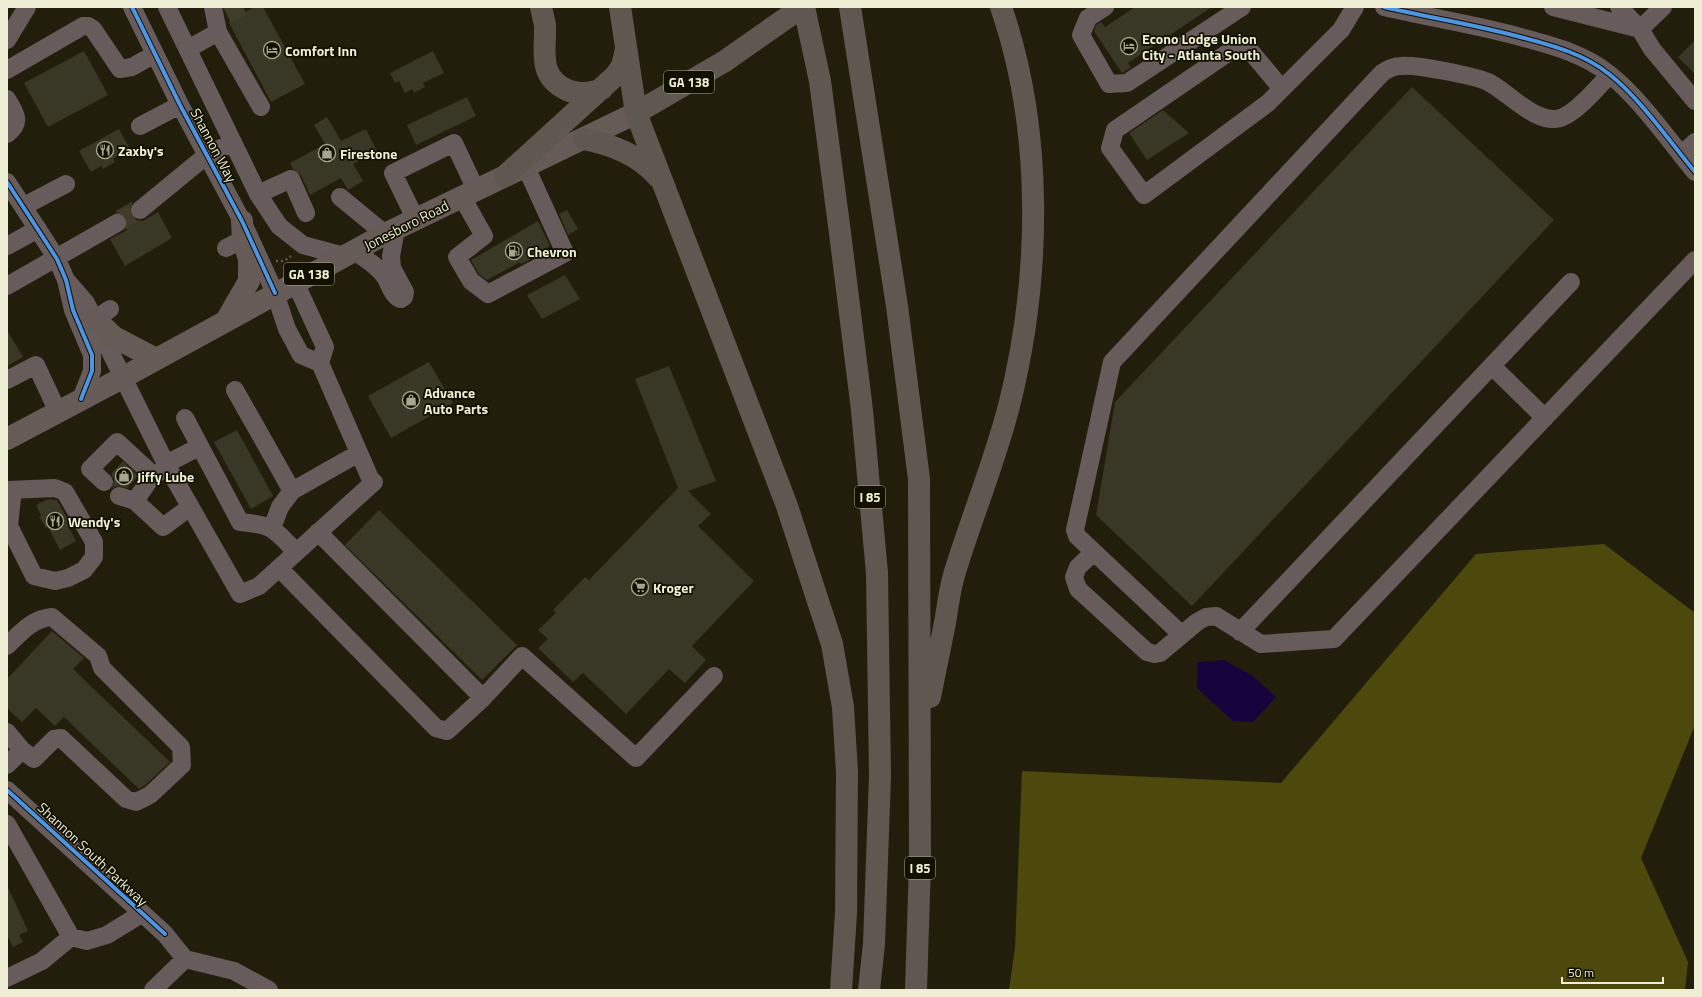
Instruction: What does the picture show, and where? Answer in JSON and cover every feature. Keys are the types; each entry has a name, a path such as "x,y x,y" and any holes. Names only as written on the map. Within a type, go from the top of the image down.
{"highway":[{"path":"540,7 545,24 544,56 547,70 551,76 562,87 578,93 595,92 602,89"},
{"path":"620,7 636,113 787,506 832,644 843,707 847,772 846,913 841,990"},
{"name":"Jonesboro Road","path":"636,113 741,49 803,7"},
{"name":"I 85","path":"803,7 820,82 841,241 862,410 877,573 880,776 874,944 869,990"},
{"name":"I 85","path":"850,7 897,306 919,479 921,746 920,863 916,990"},
{"path":"921,746 954,577 1008,407 1024,333 1031,270 1032,181 1025,106 1009,31 1001,7"},
{"path":"505,176 602,89 622,66 626,48"},
{"path":"584,139 618,149 641,160 662,181"}],"main road":[{"name":"Jonesboro Road","path":"7,439 124,377 295,282 415,218 526,167 636,113"},
{"path":"227,320 249,281 249,259 240,236"},
{"path":"103,314 114,337 156,359"}],"street":[{"path":"7,40 27,7"},
{"name":"Shannon Way","path":"132,7 180,105 208,155 240,236 275,293 287,330 301,355 320,364"},
{"name":"Shannon Way","path":"168,7 258,194 279,226 303,245 349,254 374,265 384,275 396,296 401,299 405,292 392,268 391,231"},
{"path":"1105,7 1088,18 1081,35 1109,84 1127,83 1242,7"},
{"path":"1282,89 1252,53 1232,50 1114,130 1110,148 1144,195 1268,103 1282,89 1341,30 1355,7"},
{"path":"1384,7 1481,26 1558,47 1586,59 1610,74 1632,96 1695,172"},
{"path":"1553,7 1640,29"},
{"path":"1619,7 1640,29 1652,49 1695,101"},
{"path":"1640,29 1663,7"},
{"path":"188,49 218,19 260,107"},
{"path":"7,70 82,26 88,26 93,29 120,69 132,67 155,54"},
{"path":"1181,634 1077,536 1075,530 1112,362 1382,73 1391,67 1417,66 1486,82 1497,87 1532,113 1553,119 1565,117 1610,74"},
{"path":"7,99 17,120 16,125 7,134"},
{"path":"140,126 180,105"},
{"path":"140,210 208,155 233,142"},
{"path":"1680,155 1695,142"},
{"path":"415,218 393,173 454,143 484,236 457,258 471,281 488,294 565,253 526,167"},
{"path":"258,194 291,179 306,213"},
{"path":"7,183 24,206 57,259 66,280 73,310 92,355 93,363 81,399"},
{"path":"24,206 66,184"},
{"path":"340,197 391,231"},
{"path":"7,286 57,259 117,223"},
{"path":"7,246 38,229"},
{"path":"1094,552 1078,567 1074,577 1078,589 1147,652 1155,654 1160,653 1197,622 1206,617 1216,616 1261,644 1334,639 1338,637 1695,260"},
{"path":"66,280 86,303 103,314 124,377 162,469 190,507 240,594 259,586 372,480 320,364 325,347 295,282"},
{"path":"1240,632 1571,282"},
{"path":"7,380 36,365 58,412"},
{"path":"1492,366 1546,418"},
{"path":"235,390 292,491"},
{"path":"185,418 240,522 258,524 272,528 296,552"},
{"path":"104,482 90,469 117,442 162,469"},
{"path":"190,507 163,527 128,498 162,469 199,447"},
{"path":"272,528 280,507 292,491 359,452"},
{"path":"9,491 14,516 42,569 52,572 62,569 76,561 85,552 84,544 55,488"},
{"path":"55,488 66,492 94,542 94,557 84,570 68,578 55,581 34,576 9,526 9,491 55,488"},
{"path":"318,532 483,698"},
{"path":"279,568 436,728 447,731 483,698 522,656 636,758 714,676"},
{"path":"7,646 24,629 42,618 52,617 98,656 102,668 181,747 182,764 150,795 136,802 126,799 61,738 54,739 34,760 22,750 7,732"},
{"path":"7,765 22,750"},
{"name":"Shannon South Parkway","path":"7,790 141,914 165,934 185,959"},
{"path":"7,824 71,937 87,941 107,935 141,914"},
{"path":"7,978 42,961 71,937"},
{"path":"153,990 185,959 234,971 269,990"}],"path":[{"path":"274,261 284,261 290,256"}],"shaded area":[{"path":"1604,544 1695,613 1695,725 1641,858 1688,962 1685,990 1009,990 1015,948 1022,771 1281,783 1476,554"},
{"path":"1224,660 1253,676 1276,697 1253,722 1233,721 1197,688 1198,662"}],"building":[{"path":"234,7 243,7 245,12 255,7 263,7 305,84 271,102 229,23 230,21 226,12"},
{"name":"Econo Lodge Union City - Atlanta South","path":"1135,7 1212,7 1128,63 1131,68 1122,73 1094,31 1096,25 1101,22 1105,27"},
{"path":"1695,40 1695,74 1678,57"},
{"path":"84,51 108,95 48,127 24,83"},
{"path":"433,51 444,73 423,83 425,87 414,93 412,89 405,93 399,81 395,83 390,73"},
{"path":"1412,87 1554,220 1192,606 1096,515 1115,402"},
{"path":"467,97 476,116 416,145 407,125"},
{"path":"1163,110 1189,133 1147,160 1129,133"},
{"name":"Firestone","path":"327,117 341,141 366,129 377,151 353,164 363,181 348,190 341,178 310,195 301,175 293,169 290,163 325,144 314,125"},
{"name":"Zaxby's","path":"119,129 130,149 113,159 115,162 103,169 101,166 91,172 79,151"},
{"path":"133,201 130,211 132,217 143,221 158,212 172,238 125,266 110,239 126,231 126,218 123,214 115,211"},
{"path":"567,210 578,229 568,235 559,214"},
{"name":"Chevron","path":"538,221 550,246 532,256 533,258 521,264 520,262 487,280 479,274 471,260"},
{"path":"565,275 580,299 542,319 527,295"},
{"path":"7,330 23,357 7,366"},
{"path":"429,362 453,403 391,438 368,396"},
{"path":"669,366 716,481 688,491 711,514 698,526 754,581 692,646 706,660 685,683 669,669 626,714 583,673 573,682 538,648 548,639 538,630 556,613 553,610 585,577 589,580 678,488 635,379"},
{"path":"237,430 273,496 251,509 214,442"},
{"path":"123,461 138,476 127,488 117,486 112,488 114,479 111,474"},
{"name":"Wendy's","path":"48,499 57,500 71,525 68,526 76,541 60,550 48,527 46,528 39,517 41,516 36,505"},
{"path":"379,510 517,645 482,680 345,545"},
{"path":"52,631 84,658 73,669 170,762 139,789 64,717 55,726 36,708 22,722 7,708 7,679"},
{"path":"7,885 28,931 19,935 23,942 13,947 7,935"}],"tunnel":[{"path":"227,15 243,7"},
{"path":"117,223 140,210"}],"cycle path":[{"path":"132,7 180,105 242,221 275,293"},
{"path":"1384,7 1507,33 1557,48 1589,61 1609,74 1632,95 1695,172"},
{"path":"7,182 57,259 66,280 73,310 92,355 92,371 81,399"},
{"path":"7,790 165,934"}],"place":[{"name":"Econo Lodge Union City - Atlanta South","path":"1129,46"},
{"name":"Comfort Inn","path":"272,50"},
{"name":"Zaxby's","path":"105,150"},
{"name":"Firestone","path":"327,153"},
{"name":"Chevron","path":"514,251"},
{"name":"Advance Auto Parts","path":"411,400"},
{"name":"Jiffy Lube","path":"124,476"},
{"name":"Wendy's","path":"55,521"},
{"name":"Kroger","path":"640,587"}]}
